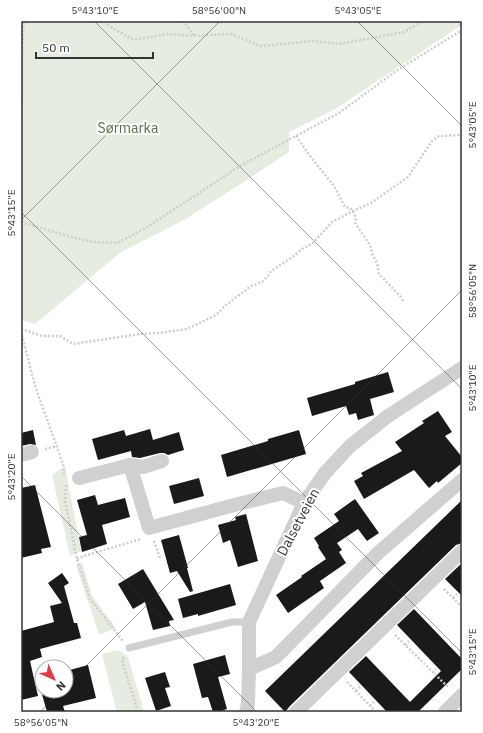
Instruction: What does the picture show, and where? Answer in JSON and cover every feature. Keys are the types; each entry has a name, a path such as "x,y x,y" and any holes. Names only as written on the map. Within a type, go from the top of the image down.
{"street":[{"name":"Dalsetveien","path":"246,712 248,704 249,622 304,503 325,473 350,446 388,416 462,368"},
{"path":"70,479 130,465 143,466 162,461"},
{"path":"130,465 149,528 236,504 283,493 304,503"},
{"path":"249,668 276,657 378,553 462,480"},
{"path":"296,712 462,551"},
{"path":"445,712 462,695"}],"lane":[{"path":"129,648 232,622 249,622"}],"path":[{"path":"21,120 24,21"},
{"path":"105,21 114,29 134,40 167,34 194,36 231,34 260,46 313,41 339,44 404,32 423,21"},
{"path":"183,21 194,36"},
{"path":"457,21 462,26"},
{"path":"21,222 81,240 117,243 144,229 240,166 339,113 396,71 462,30"},
{"path":"138,712 122,660 129,648 90,599 77,559 65,501 70,479 63,464 35,386 21,330 42,336 60,336 73,344 187,329 216,315 250,286 262,282 271,271 313,243 332,222 371,203 408,177 432,141 438,136 462,135"},
{"path":"296,136 334,186 345,207 350,208 353,211 356,218 355,223 370,245 379,274 403,301"},
{"path":"77,559 144,538 149,528"},
{"path":"434,578 462,607"},
{"path":"453,598 457,594"},
{"path":"385,625 447,687"},
{"path":"405,645 409,641"},
{"path":"418,658 422,656"},
{"path":"433,673 436,669"},
{"path":"337,672 376,712"},
{"path":"356,691 360,687"},
{"path":"370,706 374,702"}],"green space":[{"name":"Sørmarka","path":"21,21 462,21 462,25 335,109 289,132 289,152 184,220 121,252 35,324 21,320"},
{"path":"65,466 81,551 70,556 52,475"},
{"path":"82,562 92,596 116,628 99,635 76,565"},
{"path":"118,650 128,657 144,712 117,712 102,654"}],"building":[{"path":"388,372 394,392 370,399 374,415 358,420 356,413 349,415 346,406 312,416 307,398 355,384 355,382"},
{"path":"438,411 452,432 445,436 462,457 462,463 438,483 437,481 429,488 414,470 364,499 354,481 363,476 361,473 402,451 395,442 424,423 422,421"},
{"path":"150,429 153,440 179,432 184,450 168,455 160,453 140,458 132,457 131,451 98,460 92,439 124,430 126,436"},
{"path":"33,430 36,445 30,444 21,446 21,433"},
{"path":"299,430 306,454 227,477 221,455"},
{"path":"199,478 204,496 174,504 169,486"},
{"path":"35,485 51,547 41,549 42,553 21,558 21,488"},
{"path":"95,495 98,505 125,498 130,517 102,525 107,544 82,552 79,537 87,535 77,500"},
{"path":"355,499 379,533 367,541 358,529 337,543 342,550 339,552 346,563 320,581 324,588 288,613 276,595 326,559 314,538 339,521 334,514"},
{"path":"462,500 462,543 456,545 285,712 265,691"},
{"path":"246,514 258,561 238,567 230,540 223,543 218,525 236,520 235,517"},
{"path":"179,535 193,591 190,592 177,571 170,573 161,540"},
{"path":"462,563 462,596 445,579"},
{"path":"143,569 174,620 169,621 170,626 153,630 145,602 133,609 118,584"},
{"path":"62,573 69,583 64,586 74,623 77,623 81,638 40,649 42,657 30,661 34,678 34,697 21,700 21,631 54,622 50,606 62,603 48,583"},
{"path":"230,584 236,605 198,616 198,614 183,618 178,599"},
{"path":"414,609 462,659 462,669 419,711 420,712 387,712 349,672 366,656 410,702 441,671 397,625"},
{"path":"225,655 230,674 218,677 227,709 213,712 208,697 202,698 193,664"},
{"path":"88,665 96,698 63,706 65,712 47,712 43,699 74,699 74,669"},
{"path":"165,672 170,687 165,688 171,706 156,711 145,678"}]}
